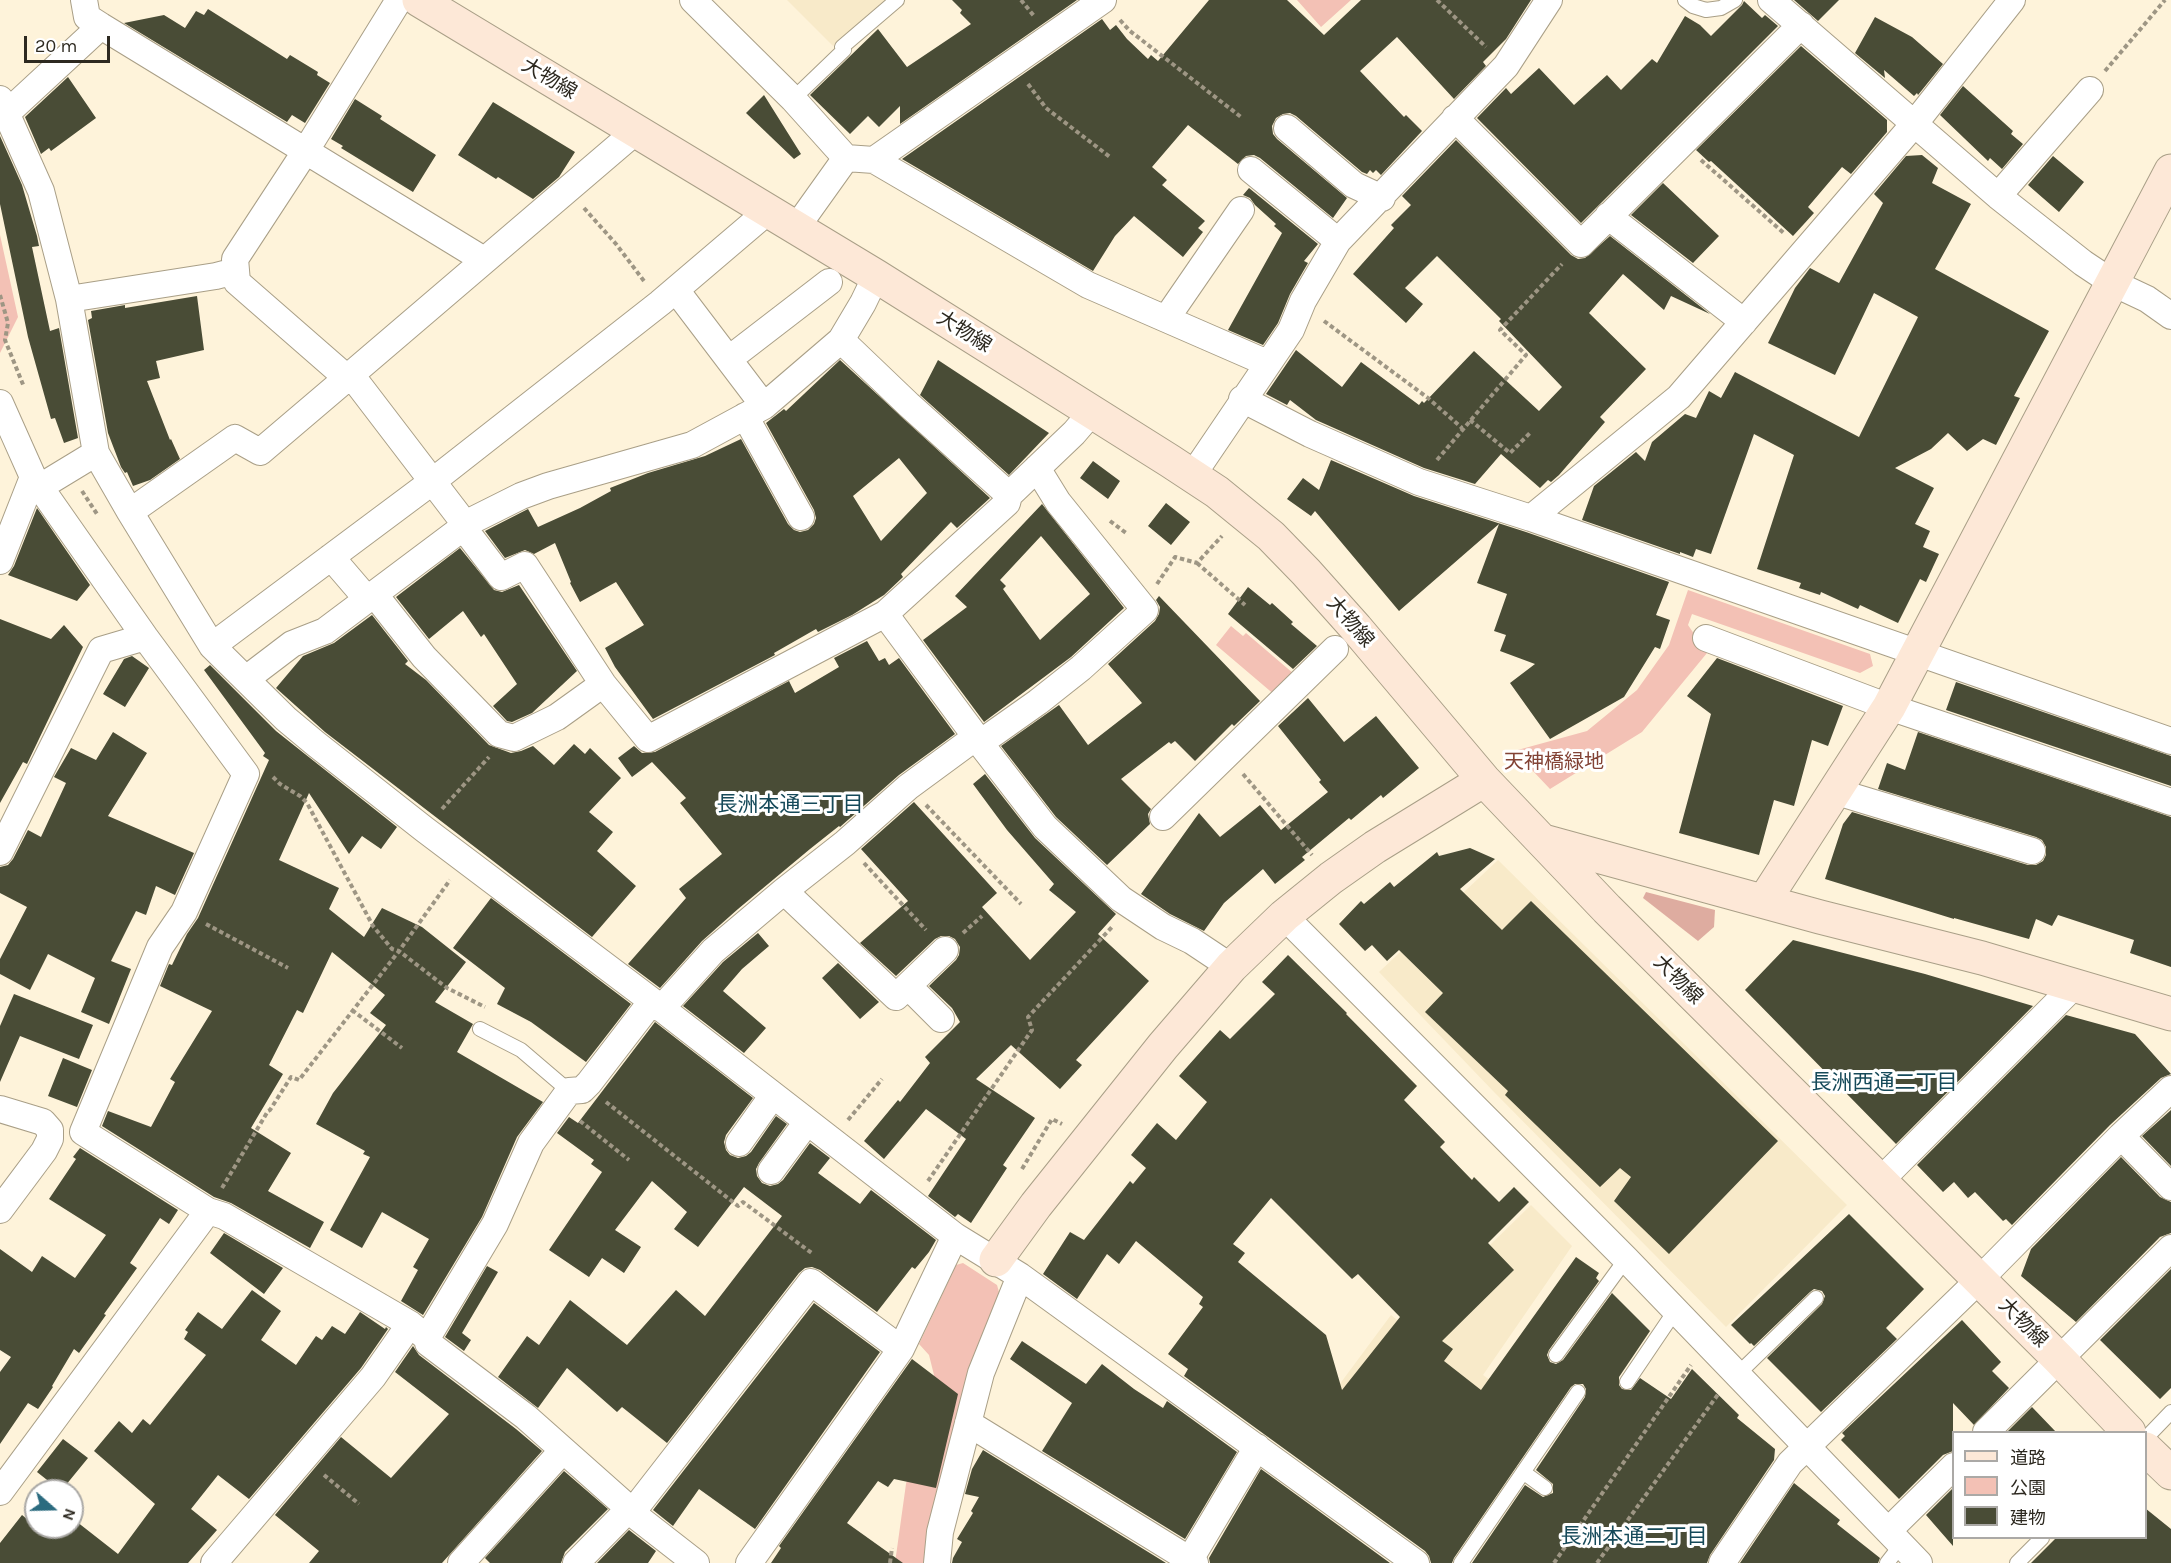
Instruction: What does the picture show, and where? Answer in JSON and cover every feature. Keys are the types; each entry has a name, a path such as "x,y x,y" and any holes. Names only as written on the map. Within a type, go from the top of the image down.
{"street":[{"path":"84,0 87,17 484,260"},
{"path":"399,0 236,259 237,282 347,378 358,384 433,481 465,525 466,531 501,577 525,565 603,684 648,739 885,614 1007,503 1009,495 1092,412"},
{"name":"大物線","path":"418,0 876,276 1217,492 1246,515 1271,536 1306,572 1484,780 1607,909 2059,1359 2128,1431"},
{"path":"693,0 793,99 846,158 874,160 1088,285 1267,363"},
{"path":"1192,476 1242,399 1291,330 1301,307 1338,241 1382,198 1506,66 1549,0"},
{"path":"1771,0 1998,196 2082,262 2113,283 2147,299 2171,316"},
{"path":"1531,518 1679,397 1915,123 2012,0"},
{"path":"874,160 1013,64 1110,8"},
{"path":"101,26 4,106 41,191 69,299 96,453 212,645 286,719 316,744 955,1236 1008,1268 1416,1563"},
{"path":"1455,118 1581,244 1801,26"},
{"path":"1998,196 2090,90"},
{"path":"1287,128 1354,185 1382,198"},
{"path":"130,512 235,438 260,452 636,131"},
{"path":"796,228 846,158"},
{"path":"1251,170 1338,241"},
{"path":"1764,901 1889,707 2171,171"},
{"path":"1166,319 1241,210"},
{"path":"212,645 433,481 668,297 768,211"},
{"path":"1608,216 1744,322"},
{"path":"69,299 236,271"},
{"path":"246,679 292,644 325,631 465,525 521,496 548,486 692,445 755,411 842,340 876,276"},
{"path":"729,359 829,282"},
{"path":"668,297 729,359 755,411 801,517"},
{"path":"842,340 909,405 1009,495"},
{"path":"1242,399 1310,434 1419,482 1531,518 2171,741"},
{"path":"0,403 37,482 145,637 246,774 184,912 160,946 83,1132"},
{"path":"0,561 37,482 67,472 96,453"},
{"path":"214,1563 373,1377 418,1331 495,1224 531,1143 572,1093 656,1005 668,1001 713,951 845,843 908,787 1038,702 1081,668 1145,609 1058,502 1037,468"},
{"path":"330,557 371,597 424,657 499,734 514,738 557,717 603,684"},
{"path":"885,614 1045,827 1121,899 1231,967"},
{"path":"0,852 100,650 145,637"},
{"path":"1706,638 1889,707 2171,802"},
{"path":"1163,817 1335,649"},
{"path":"937,1563 940,1532 1008,1268 1036,1205 1231,967 1284,916 1331,878 1375,847 1484,780"},
{"path":"1834,791 2032,851"},
{"path":"1543,841 1982,958 2171,1014"},
{"path":"784,891 896,997 945,950"},
{"path":"1284,916 1626,1259 1675,1311 1730,1381 1806,1446 1892,1546 1919,1563"},
{"path":"908,986 941,1019"},
{"path":"1880,1181 2074,986"},
{"path":"1722,1563 1790,1463 1806,1446 1979,1280 2121,1136 2171,1089"},
{"path":"739,1143 773,1095"},
{"path":"0,1109 44,1122 50,1130 51,1139 0,1210"},
{"path":"771,1171 807,1122"},
{"path":"50,1130 83,1132 208,1211 224,1216 418,1331 428,1343 526,1417 628,1510 696,1563"},
{"path":"2121,1136 2171,1188"},
{"path":"0,1492 208,1211"},
{"path":"749,1563 901,1349 955,1236"},
{"path":"1987,1431 2171,1248"},
{"path":"576,1563 628,1510 637,1506 811,1282 901,1349"},
{"path":"968,1423 1191,1562 1257,1447"},
{"path":"461,1563 563,1450"},
{"path":"2147,1451 2171,1473"},
{"path":"1892,1546 1952,1467"}],"lane":[{"path":"793,99 844,50 842,46 897,0"},
{"path":"1685,0 1693,6 1706,10 1721,8 1734,0"},
{"path":"480,1029 521,1050 572,1093"},
{"path":"1556,1355 1626,1259"},
{"path":"1730,1381 1816,1298"},
{"path":"1627,1382 1675,1311"},
{"path":"1461,1563 1578,1392"},
{"path":"2147,1436 2171,1412"},
{"path":"1523,1472 1545,1488"},
{"path":"2017,1563 2041,1539"}],"path":[{"path":"1437,0 1506,66"},
{"path":"2090,90 2165,0"},
{"path":"1110,8 1139,38 1241,117"},
{"path":"1013,64 1046,108 1110,156"},
{"path":"1682,143 1805,251"},
{"path":"568,188 616,244 668,297"},
{"path":"1419,482 1462,428 1526,355 1500,330 1581,244"},
{"path":"0,295 8,323 5,340 27,395"},
{"path":"1301,307 1311,311 1428,398 1462,428"},
{"path":"1470,420 1510,453 1531,432"},
{"path":"67,472 98,516"},
{"path":"1197,563 1222,536"},
{"path":"1145,609 1146,600 1175,557 1197,563 1245,605"},
{"path":"424,829 507,736"},
{"path":"1227,755 1315,858"},
{"path":"266,770 280,784 307,803 373,926 392,949 399,951 447,988 488,1009"},
{"path":"908,787 1021,904"},
{"path":"845,843 945,950"},
{"path":"208,1211 267,1111 270,1110 291,1077 299,1080 399,951 465,860"},
{"path":"913,1203 1032,1030 1028,1017 1132,906"},
{"path":"184,912 288,968"},
{"path":"352,1010 402,1048"},
{"path":"832,1141 882,1079"},
{"path":"572,1093 591,1090 738,1206 743,1202 817,1257"},
{"path":"572,1093 629,1160"},
{"path":"1554,1563 1694,1359"},
{"path":"1597,1563 1730,1381"},
{"path":"305,1459 359,1504"},
{"path":"890,1563 892,1548"}],"shaded area":[{"path":"787,0 886,0 833,46"},
{"path":"1498,860 1847,1205 1726,1327 1379,972"},
{"path":"1646,892 1715,910 1714,927 1698,941 1643,898"},
{"path":"1531,1205 1572,1246 1483,1375 1517,1400 1319,1412 1391,1315 1406,1327"}],"green space":[{"path":"1297,0 1351,0 1321,27"},
{"path":"0,235 18,317 0,353"},
{"name":"天神橋緑地","path":"1688,590 1870,654 1873,666 1860,673 1692,614 1688,625 1707,653 1642,732 1550,789 1514,751 1587,731 1637,690 1669,645"},
{"path":"1231,626 1243,636 1246,633 1294,674 1276,696 1216,645"},
{"path":"963,1263 997,1285 999,1292 974,1368 928,1563 895,1563 906,1484 934,1375 929,1355 919,1344 956,1265"}],"building":[{"path":"952,0 1077,0 900,124 900,106 879,127 868,116 850,134 810,95 878,29 907,67 971,24"},
{"path":"1209,0 1287,0 1324,35 1361,0 1531,0 1506,39 1483,62 1486,66 1454,99 1397,37 1360,71 1404,117 1406,115 1422,131 1381,175 1376,170 1373,173 1370,170 1367,174 1362,172 1296,116 1290,113 1276,118 1272,126 1273,134 1277,139 1347,198 1333,218 1260,158 1254,155 1246,156 1238,164 1188,125 1152,167 1167,180 1162,185 1205,221 1198,228 1203,232 1183,257 1134,216 1115,236 1093,271 902,159 1102,19 1110,30 1116,25 1148,59 1151,55 1158,61"},
{"path":"1794,0 1839,0 1818,21"},
{"path":"1744,1 1762,18 1765,15 1778,26 1581,223 1477,118 1506,88 1511,94 1539,68 1574,105 1607,75 1621,90 1652,59 1657,63 1685,16 1700,25 1711,36"},
{"path":"208,9 287,59 290,55 318,72 317,75 330,83 305,123 292,115 287,122 124,23 164,15 185,28 196,11 204,15"},
{"path":"1875,17 1912,37 1943,64 1918,95 1917,93 1914,96 1884,70 1885,78 1855,53"},
{"path":"1801,46 1887,120 1887,132 1851,174 1842,167 1808,207 1814,213 1793,236 1696,150"},
{"path":"68,77 96,118 51,151 49,148 41,154 25,117"},
{"path":"1963,86 2013,131 2011,134 2023,144 2002,169 1990,158 1988,161 1940,115"},
{"path":"764,95 801,154 794,159 746,113"},
{"path":"355,99 382,116 380,119 436,155 413,192 341,148 343,146 331,139"},
{"path":"493,102 575,152 559,177 533,199 458,155"},
{"path":"0,136 22,185 37,236 39,246 32,247 50,331 59,328 78,438 64,443 55,418 51,419 28,337 0,204"},
{"path":"1456,140 1571,255 1578,259 1585,258 1610,236 1710,314 1671,296 1664,310 1623,274 1589,313 1646,369 1600,417 1605,422 1559,475 1551,482 1548,480 1540,488 1501,454 1475,484 1424,468 1316,420 1290,400 1287,405 1266,394 1296,350 1342,387 1361,362 1419,405 1422,401 1424,403 1474,351 1539,411 1562,387 1499,321 1501,319 1437,256 1405,288 1423,304 1406,323 1353,274 1394,228 1391,225 1411,205 1402,196"},
{"path":"1922,155 1938,168 1932,183 1971,204 1935,269 2049,331 2014,396 2020,398 1996,445 1983,439 1967,451 1948,433 1931,449 1895,468 1934,488 1915,524 1930,531 1923,547 1939,554 1926,582 1920,579 1898,623 1860,605 1858,609 1821,592 1820,595 1799,588 1801,583 1757,569 1794,455 1754,434 1711,554 1696,549 1693,557 1680,552 1680,554 1582,520 1594,486 1636,452 1645,461 1652,442 1685,414 1696,418 1709,391 1721,398 1735,372 1859,437 1918,317 1874,293 1835,375 1768,343 1795,288 1810,268 1839,283 1883,203 1874,194 1906,156"},
{"path":"2053,156 2084,182 2059,212 2028,185"},
{"path":"1663,183 1719,236 1693,263 1631,215"},
{"path":"1249,188 1318,244 1304,261 1308,263 1290,294 1278,323 1263,345 1228,330 1282,233 1250,198 1243,195"},
{"path":"197,296 204,350 156,361 160,378 147,381 170,440 180,459 150,480 133,486 127,472 125,473 121,467 108,433 88,320 92,318 91,311"},
{"path":"840,360 990,498 957,528 951,522 901,574 903,577 884,595 852,615 818,632 816,629 774,653 775,655 653,719 615,667 605,648 644,625 616,582 580,602 555,543 534,554 525,550 505,558 485,531 528,509 538,527 580,508 611,491 610,488 648,473 705,456 741,439 788,524 800,532 808,530 816,518 814,510 766,423 784,409 786,411","holes":["899,458 927,493 881,541 853,496"]},
{"path":"938,360 1049,433 1009,475 920,395"},
{"path":"1331,460 1414,496 1526,532 1669,582 1656,615 1670,620 1660,649 1655,647 1624,697 1550,739 1510,683 1535,664 1500,651 1506,635 1494,631 1507,594 1477,583 1499,524 1399,611 1315,511 1311,516 1287,499 1303,478 1319,490"},
{"path":"1093,461 1120,481 1108,499 1080,478"},
{"path":"1166,503 1190,522 1171,545 1148,526"},
{"path":"1042,504 1124,608 1071,657 984,722 923,640 967,607 955,596","holes":["1041,536 1090,594 1040,640 1003,589 1006,586 1000,580"]},
{"path":"37,508 90,585 77,601 8,575 14,566"},
{"path":"460,548 494,590 502,592 519,585 577,671 532,713 512,722 507,721 493,706 517,684 484,634 481,637 463,611 429,639 396,597"},
{"path":"1248,587 1270,605 1272,603 1293,622 1291,624 1317,646 1293,669 1228,614"},
{"path":"1159,596 1260,701 1234,726 1232,724 1195,761 1175,741 1171,744 1169,742 1121,779 1151,809 1148,814 1150,824 1107,865 1056,817 1001,746 1059,705 1088,745 1142,703 1108,664 1155,621 1159,614 1160,607 1156,600"},
{"path":"372,615 408,661 405,664 426,680 489,745 511,753 533,746 554,765 574,744 585,754 590,748 621,778 589,812 613,832 597,851 636,886 592,937 325,732 276,688 303,656 334,643"},
{"path":"0,619 51,639 64,625 83,647 27,764 23,762 0,803"},
{"path":"867,641 879,661 885,658 889,665 899,658 955,734 899,775 840,827 738,909 702,941 660,988 628,964 686,898 679,889 722,854 680,803 686,798 652,762 632,777 618,758 634,746 642,753 655,752 789,681 795,693 839,667 834,658"},
{"path":"132,656 149,668 125,707 103,694 124,659"},
{"path":"1717,658 1843,706 1828,746 1812,740 1794,806 1774,800 1759,855 1679,833 1711,714 1687,696"},
{"path":"210,665 276,731 397,827 381,849 362,836 349,854 309,793 279,860 339,888 329,909 364,937 382,908 422,927 466,962 435,1002 473,1024 457,1052 543,1102 517,1137 482,1217 423,1315 401,1301 418,1270 413,1267 429,1239 382,1212 362,1248 330,1230 370,1157 363,1154 365,1151 316,1124 333,1093 386,1025 370,1013 385,995 332,952 303,1013 297,1010 269,1065 283,1074 251,1128 291,1153 268,1191 324,1222 310,1248 231,1203 214,1197 102,1126 108,1111 151,1127 175,1082 170,1079 212,1011 160,986 169,964 172,965 187,934 198,918 269,760 263,756 265,753 204,670"},
{"path":"1956,682 2171,756 2171,786 1946,710"},
{"path":"1308,698 1344,742 1376,716 1419,768 1383,798 1381,795 1351,820 1349,818 1302,857 1305,860 1275,884 1263,869 1224,903 1204,931 1170,914 1141,894 1199,813 1220,837 1260,805 1281,830 1328,792 1278,726"},
{"path":"113,732 147,753 108,816 194,853 175,895 156,886 146,915 136,911 111,961 131,969 109,1024 81,1012 95,978 48,954 30,990 0,974 0,959 27,907 0,893 0,867 8,865 13,859 28,830 41,837 66,783 54,777 71,748 96,760"},
{"path":"1918,732 2171,817 2171,967 2130,953 2134,940 2058,915 2052,926 2036,919 2029,939 1954,919 1825,879 1843,824 1852,812 2028,865 2036,865 2043,861 2046,847 2042,840 2036,837 1878,789 1887,763 1905,770"},
{"path":"985,774 1035,838 1116,914 1098,934 1149,981 1076,1060 1082,1065 1060,1089 1011,1045 976,1079 1035,1118 1003,1165 1007,1168 971,1223 958,1214 955,1217 928,1196 966,1139 926,1109 884,1159 864,1141 898,1100 900,1102 930,1063 925,1057 960,1022 952,1008 929,986 956,960 960,947 955,939 941,936 896,976 860,943 908,901 861,849 914,802 997,893 982,907 1030,960 1076,912 1049,890 1054,884 1007,830 973,784"},
{"path":"1470,848 1495,859 1460,889 1502,930 1531,901 1778,1141 1669,1254 1614,1201 1631,1177 1620,1168 1600,1187 1505,1095 1508,1091 1425,1012 1443,993 1399,950 1387,961 1372,945 1365,951 1339,924 1361,901 1364,904 1390,882 1394,887 1437,852 1439,856"},
{"path":"491,898 631,1004 586,1062 531,1022 497,1004 505,988 453,948"},
{"path":"758,933 769,946 742,969 723,991 766,1028 744,1053 683,1006 723,962"},
{"path":"1793,940 1925,974 2033,1006 1896,1144 1745,990"},
{"path":"1288,955 1417,1086 1404,1100 1445,1142 1440,1147 1472,1180 1474,1177 1499,1202 1514,1187 1529,1202 1488,1243 1514,1270 1442,1341 1453,1349 1444,1361 1481,1390 1576,1257 1599,1273 1596,1278 1599,1281 1549,1350 1547,1355 1550,1362 1556,1364 1563,1360 1612,1293 1650,1331 1619,1377 1619,1385 1622,1389 1631,1390 1640,1378 1671,1399 1692,1369 1739,1415 1737,1418 1775,1449 1774,1460 1710,1555 1707,1563 1472,1563 1525,1485 1543,1497 1553,1493 1553,1484 1536,1470 1585,1397 1586,1389 1583,1384 1575,1384 1571,1387 1452,1563 1431,1563 1425,1551 1184,1376 1188,1369 1168,1354 1203,1307 1199,1304 1203,1297 1136,1241 1119,1264 1107,1254 1077,1299 1043,1274 1070,1232 1084,1240 1130,1181 1133,1184 1146,1168 1131,1155 1157,1123 1176,1140 1207,1102 1179,1076 1220,1030 1230,1039 1275,994 1262,982","holes":["1271,1198 1352,1279 1358,1274 1400,1317 1342,1390 1326,1335 1238,1262 1245,1253 1233,1244"]},
{"path":"838,963 879,1002 860,1019 822,978"},
{"path":"14,994 93,1025 79,1059 20,1036 0,1082 0,1026"},
{"path":"2066,1015 2135,1034 2171,1074 2161,1078 2110,1125 2012,1225 2006,1219 2003,1221 1975,1192 1968,1198 1954,1182 1943,1192 1917,1165"},
{"path":"655,1022 753,1098 726,1135 724,1142 730,1155 738,1158 751,1152 776,1116 787,1124 756,1169 757,1176 762,1183 770,1186 783,1180 810,1143 830,1158 818,1173 860,1204 871,1190 936,1240 929,1252 915,1269 912,1267 877,1312 820,1270 812,1267 805,1268 667,1443 622,1407 617,1412 567,1368 538,1408 498,1377 527,1336 539,1345 570,1300 627,1345 676,1290 705,1316 782,1216 744,1187 698,1247 674,1229 687,1212 652,1181 615,1230 641,1247 624,1273 602,1258 589,1277 549,1250 602,1172 591,1164 594,1160 557,1133 569,1117 578,1123"},
{"path":"63,1058 92,1070 77,1107 48,1096"},
{"path":"2171,1110 2171,1166 2142,1136"},
{"path":"80,1148 178,1210 169,1224 160,1218 130,1263 137,1268 104,1314 106,1315 79,1353 74,1349 38,1409 28,1403 0,1444 0,1372 11,1357 0,1350 0,1249 32,1272 42,1256 75,1278 106,1235 49,1199 76,1159 73,1157"},
{"path":"2121,1157 2160,1197 2171,1202 2171,1233 2160,1237 2076,1322 2021,1276 2031,1249"},
{"path":"1849,1214 1924,1289 1886,1328 1897,1339 1821,1412 1767,1358 1822,1304 1825,1296 1822,1291 1814,1289 1810,1292 1754,1346 1731,1325"},
{"path":"224,1233 283,1268 264,1294 210,1253"},
{"path":"487,1266 498,1272 462,1333 471,1340 464,1351 445,1337"},
{"path":"2171,1269 2171,1388 2160,1399 2100,1340"},
{"path":"252,1290 281,1311 261,1340 296,1365 316,1336 322,1340 332,1326 345,1334 360,1312 388,1329 361,1368 249,1499 218,1475 191,1509 217,1530 188,1563 0,1563 0,1543 22,1515 24,1517 24,1539 84,1539 84,1527 118,1554 155,1504 94,1451 119,1421 132,1433 143,1419 150,1425 206,1355 184,1339 188,1332 185,1330 198,1312 222,1329"},
{"path":"814,1303 880,1352 755,1529 699,1489 673,1526 653,1510"},
{"path":"1962,1320 2001,1362 1992,1371 2009,1388 1974,1425 1953,1403 1952,1451 1943,1455 1899,1499 1841,1440 1845,1436 1842,1433"},
{"path":"1022,1341 1086,1384 1102,1364 1163,1408 1167,1401 1237,1452 1185,1539 1042,1451 1072,1403 1010,1359"},
{"path":"413,1346 419,1355 542,1451 442,1563 309,1563 319,1551 275,1515 341,1437 391,1478 449,1414 395,1372"},
{"path":"912,1359 958,1394 936,1488 894,1479 888,1487 878,1481 847,1523 903,1563 771,1563 781,1548 779,1546"},
{"path":"2032,1407 2055,1431 2008,1431"},
{"path":"63,1439 88,1458 71,1479 46,1479 37,1472"},
{"path":"983,1450 1166,1563 952,1563 962,1542 957,1539 973,1513 971,1511 979,1497 965,1494 972,1469"},
{"path":"1261,1469 1390,1563 1210,1563 1209,1558"},
{"path":"564,1471 608,1509 565,1552 561,1563 490,1563 485,1558"},
{"path":"1794,1483 1840,1520 1837,1524 1880,1558 1878,1563 1740,1563"},
{"path":"1952,1489 1953,1546 1926,1515"},
{"path":"2147,1510 2171,1529 2171,1563 2031,1563 2055,1539 2147,1539"},
{"path":"629,1530 656,1551 648,1563 597,1563"}],"district":[{"name":"長洲本通三丁目","path":"790,805"},
{"name":"長洲西通二丁目","path":"1884,1083"},
{"name":"長洲本通二丁目","path":"1634,1537"}]}
